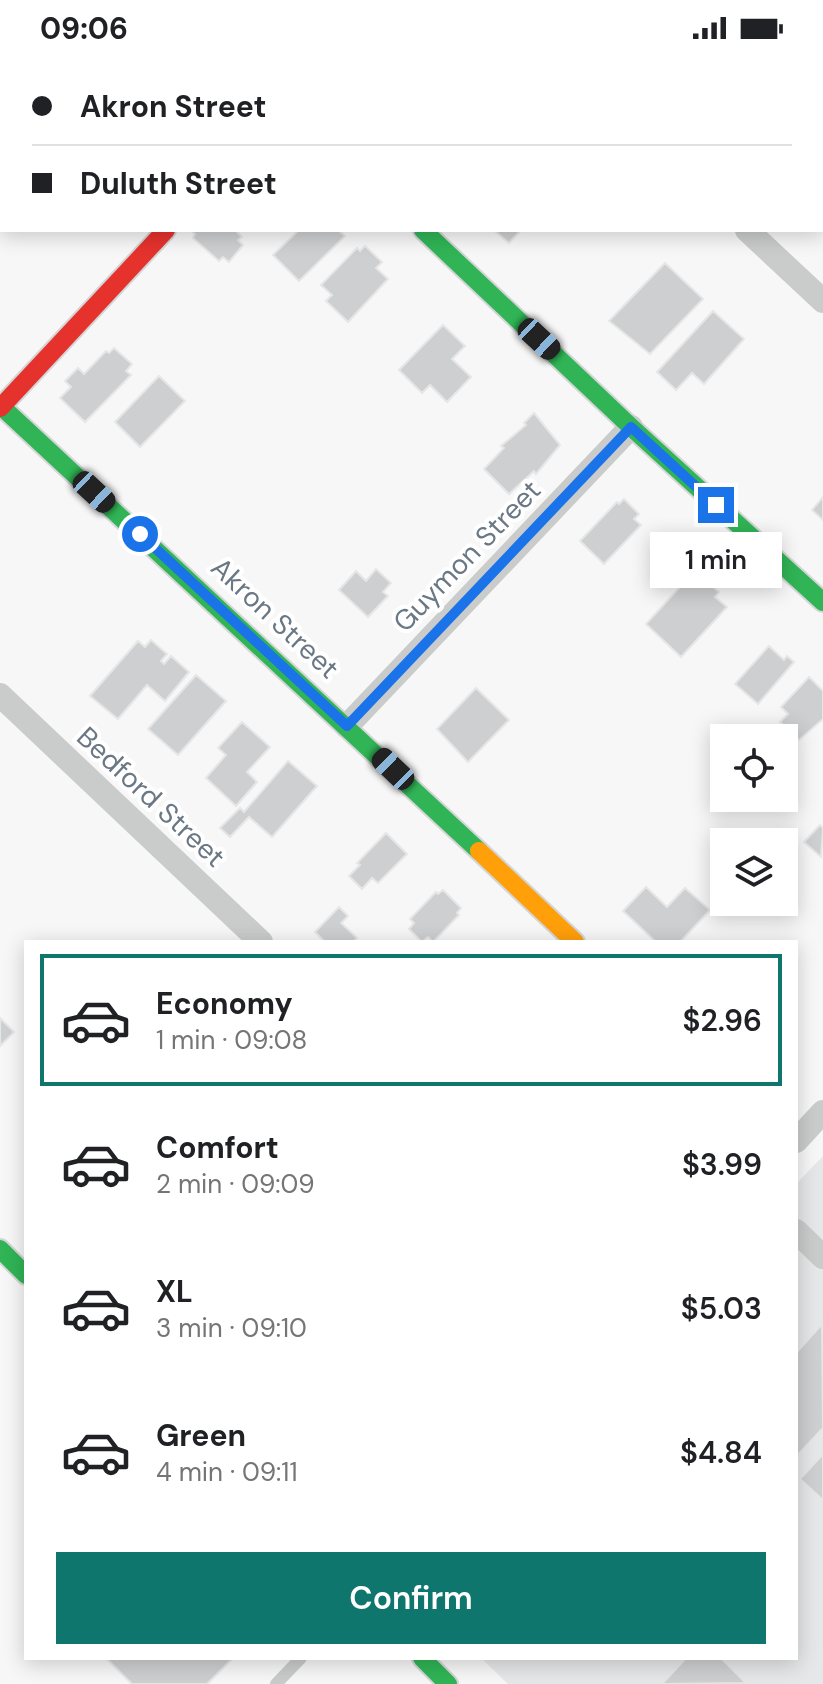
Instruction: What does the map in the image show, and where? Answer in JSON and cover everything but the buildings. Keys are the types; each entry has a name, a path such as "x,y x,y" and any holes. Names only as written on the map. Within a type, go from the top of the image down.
{"street":[{"path":"1,407 164,232"},
{"path":"425,232 631,427 823,602"},
{"path":"749,232 823,301"},
{"name":"Akron Street","path":"1,407 347,726 573,940"},
{"name":"Guymon Street","path":"347,726 631,427"},
{"name":"Bedford Street","path":"0,695 259,940"},
{"path":"798,1139 823,1112"},
{"path":"798,1233 823,1257"},
{"path":"0,1249 24,1273"},
{"path":"424,1660 448,1684"}],"lane":[{"path":"276,1684 299,1660"}],"shaded area":[{"path":"823,1156 823,1684 508,1684 483,1660 798,1660 798,1182"}],"traffic: fast":[{"path":"425,232 631,427 823,602"},
{"path":"2,407 479,851"},
{"path":"0,1249 24,1273"},
{"path":"424,1660 448,1684"}],"traffic: slow":[{"path":"479,851 573,940"}],"traffic: jam":[{"path":"0,408 164,232"}],"route":[{"path":"140,534 347,726 631,427 716,505"}]}
